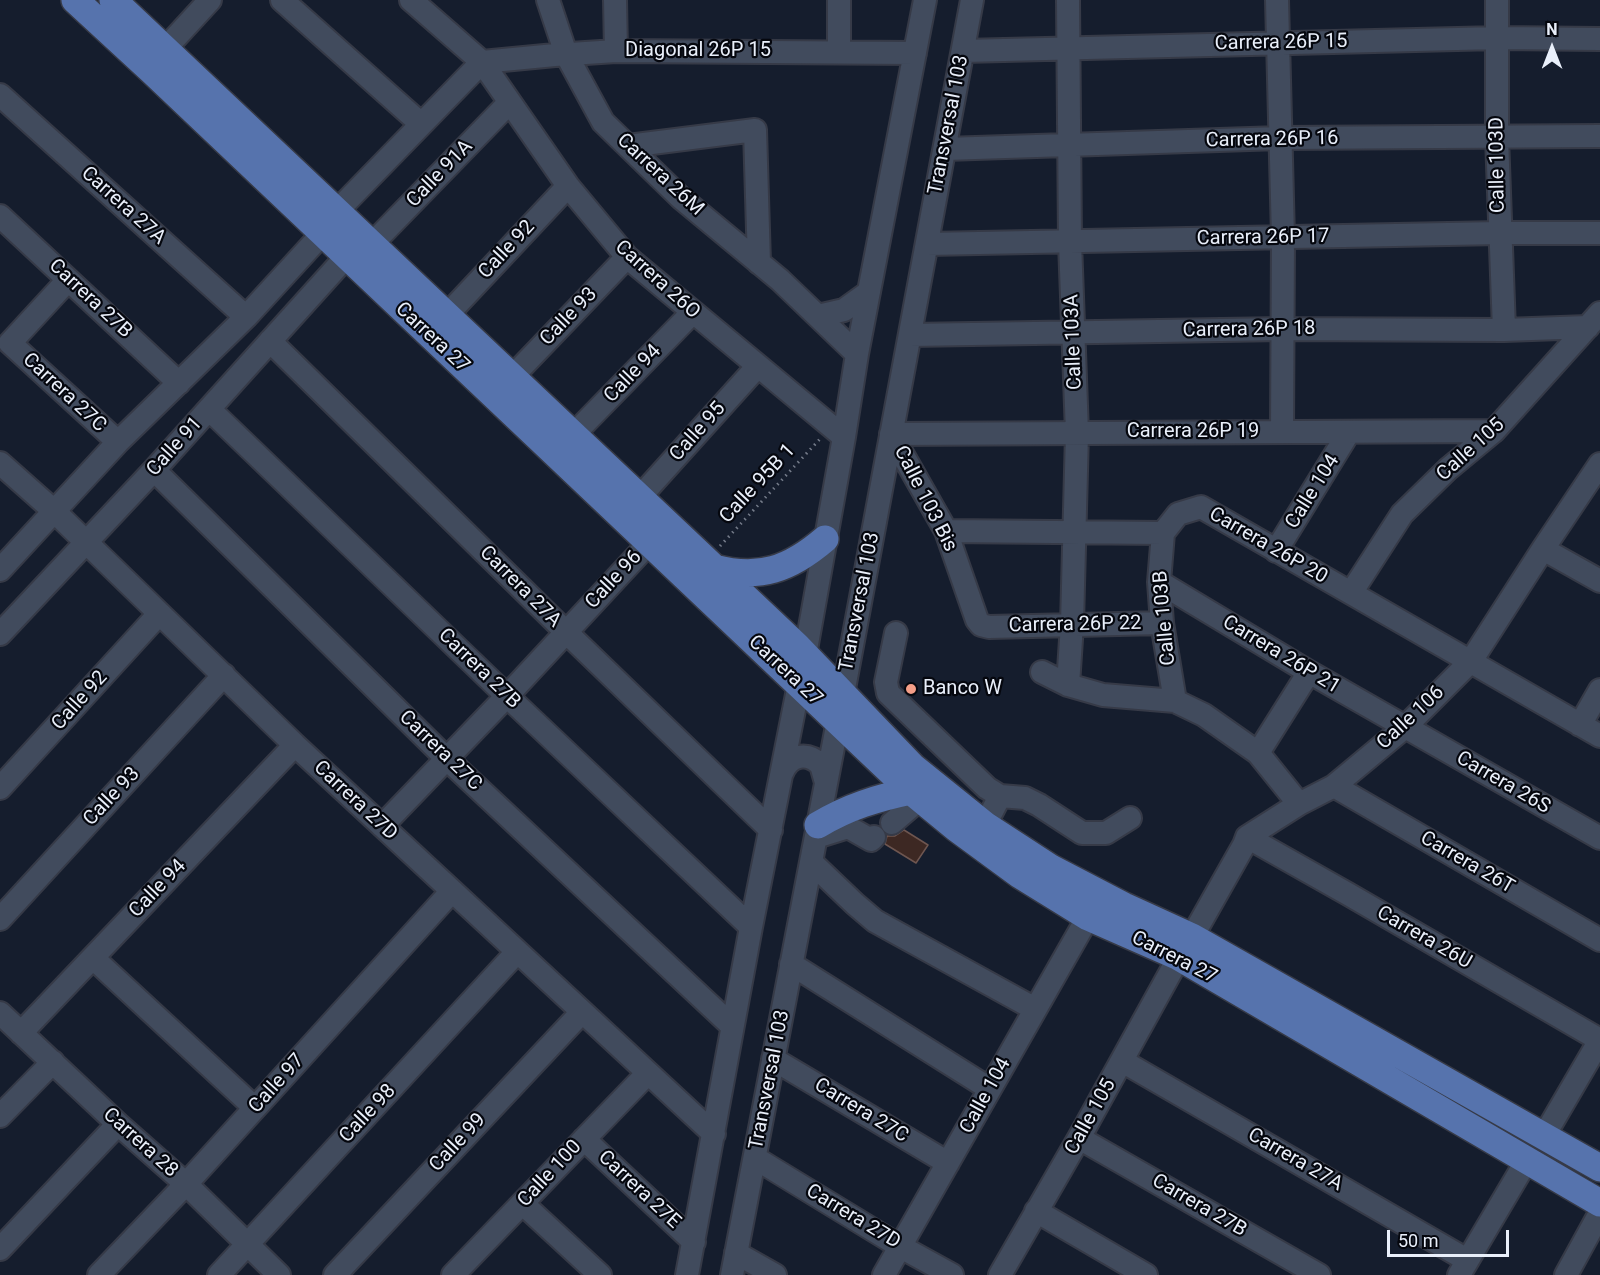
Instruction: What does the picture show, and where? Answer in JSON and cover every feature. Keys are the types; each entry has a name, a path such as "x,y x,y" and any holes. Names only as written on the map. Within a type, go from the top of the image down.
{"main road":[{"name":"Carrera 27","path":"75,0 153,72 338,265 649,543 916,795 1020,875 1088,917 1186,947 1545,1136 1600,1168"},
{"name":"Carrera 27","path":"113,0 805,654 913,767 985,825 1051,868 1124,906 1527,1160 1600,1203"},
{"path":"710,565 730,572 757,573 782,567 806,556 825,538"},
{"path":"817,831 861,803 916,795"}],"street":[{"path":"165,49 210,0"},
{"path":"282,0 420,123"},
{"name":"Carrera 26O","path":"411,0 482,62 568,186 627,257 838,432"},
{"name":"Carrera 26M","path":"548,0 561,54 603,122 681,198 759,263 857,354"},
{"path":"615,0 616,51"},
{"path":"839,0 839,51"},
{"path":"687,1275 732,1026 805,654 825,538 838,432 857,354 925,0"},
{"name":"Transversal 103","path":"734,1264 972,0"},
{"name":"Calle 103A","path":"1068,0 1070,242 1077,432 1072,624 1068,685"},
{"path":"1277,0 1283,238 1282,432"},
{"name":"Calle 103D","path":"1497,0 1497,137 1504,330"},
{"name":"Carrera 26P 15","path":"963,51 1498,38 1600,39"},
{"name":"Diagonal 26P 15","path":"482,62 616,51 915,53"},
{"path":"336,211 482,62"},
{"name":"Carrera 27A","path":"0,95 246,317"},
{"name":"Calle 91A","path":"372,244 509,103"},
{"path":"628,146 755,130 759,263"},
{"name":"Carrera 26P 16","path":"945,149 1280,138 1600,135"},
{"name":"Calle 92","path":"447,315 568,186"},
{"name":"Carrera 27B","path":"0,216 179,383"},
{"name":"Carrera 26P 17","path":"927,244 1600,233"},
{"name":"Calle 91","path":"0,570 118,442 246,317 314,242"},
{"name":"Calle 93","path":"512,377 627,257"},
{"name":"Calle 91","path":"0,634 154,470 338,265"},
{"name":"Carrera 27C","path":"69,280 10,343 118,442"},
{"path":"818,316 844,310 868,292"},
{"name":"Calle 94","path":"573,435 692,313"},
{"name":"Carrera 26P 18","path":"910,334 1283,329 1504,330 1597,317"},
{"name":"Calle 105","path":"1351,593 1402,514 1448,469 1494,431 1597,317"},
{"name":"Carrera 27A","path":"270,341 771,830"},
{"name":"Calle 95","path":"639,498 757,367"},
{"name":"Carrera 27B","path":"209,409 751,927"},
{"name":"Carrera 26P 19","path":"891,434 1494,431"},
{"name":"Calle 104","path":"1276,551 1349,432"},
{"name":"Calle 103 Bis","path":"891,434 946,531 977,620 981,625 988,627"},
{"name":"Carrera 27D","path":"0,463 54,511 295,745 646,1074 714,1134"},
{"name":"Carrera 27C","path":"154,470 447,759 732,1026"},
{"name":"Calle 106","path":"1247,837 1299,804 1334,786 1405,727 1471,662 1543,549 1598,473"},
{"name":"Carrera 26P 20","path":"1163,533 1178,514 1201,507 1600,736"},
{"path":"946,531 1163,533"},
{"name":"Calle 103B","path":"1163,533 1159,582 1162,623 1175,701"},
{"name":"Calle 96","path":"382,826 649,543"},
{"path":"1543,549 1600,581"},
{"name":"Carrera 26P 21","path":"1159,582 1405,727"},
{"name":"Calle 92","path":"0,788 159,614"},
{"name":"Carrera 26P 22","path":"988,627 1162,623"},
{"path":"896,633 886,682 888,693 987,788 1000,796 1025,798 1082,833 1106,833 1130,818"},
{"path":"1042,672 1068,685 1103,695 1175,701 1204,715 1258,753 1299,804"},
{"path":"1258,753 1309,672"},
{"name":"Calle 93","path":"0,919 224,675"},
{"path":"1580,725 1600,690"},
{"name":"Carrera 26S","path":"1405,727 1600,838"},
{"name":"Calle 94","path":"21,1033 295,745"},
{"path":"782,773 786,765 794,758 808,757 821,765 825,779"},
{"name":"Carrera 26T","path":"1334,786 1600,940"},
{"path":"892,823 916,795"},
{"path":"985,825 1000,796"},
{"path":"817,831 848,827 871,840 874,837"},
{"path":"1186,947 1247,837"},
{"name":"Carrera 26U","path":"1247,837 1600,1040"},
{"path":"811,861 875,921 1035,1009"},
{"name":"Calle 97","path":"99,1275 186,1184 452,891"},
{"name":"Calle 104","path":"884,1275 1088,917"},
{"name":"Calle 105","path":"1000,1275 1186,947"},
{"name":"Calle 98","path":"219,1275 517,952"},
{"path":"93,958 255,1108"},
{"path":"791,964 990,1089"},
{"name":"Calle 99","path":"335,1275 582,1012"},
{"name":"Carrera 28","path":"0,1013 118,1124 186,1184 279,1275"},
{"path":"1545,1136 1600,1040"},
{"name":"Carrera 27C","path":"773,1059 948,1163"},
{"name":"Carrera 27A","path":"1122,1061 1463,1268"},
{"path":"0,1116 53,1062"},
{"name":"Calle 100","path":"463,1272 523,1204 646,1074"},
{"path":"0,1249 118,1124"},
{"name":"Carrera 27B","path":"1079,1138 1319,1275"},
{"name":"Carrera 27E","path":"584,1139 694,1242"},
{"name":"Carrera 27D","path":"755,1158 901,1247 952,1275"},
{"path":"1463,1268 1527,1160"},
{"path":"523,1204 600,1275"},
{"path":"1036,1211 1146,1275"},
{"path":"1566,1275 1600,1213"},
{"path":"734,1264 775,1275"}],"path":[{"name":"Calle 95B 1","path":"710,565 838,432"}],"building":[{"path":"904,830 928,845 916,863 885,844 887,836 895,836"}],"place":[{"name":"Banco W","path":"911,689"}]}
